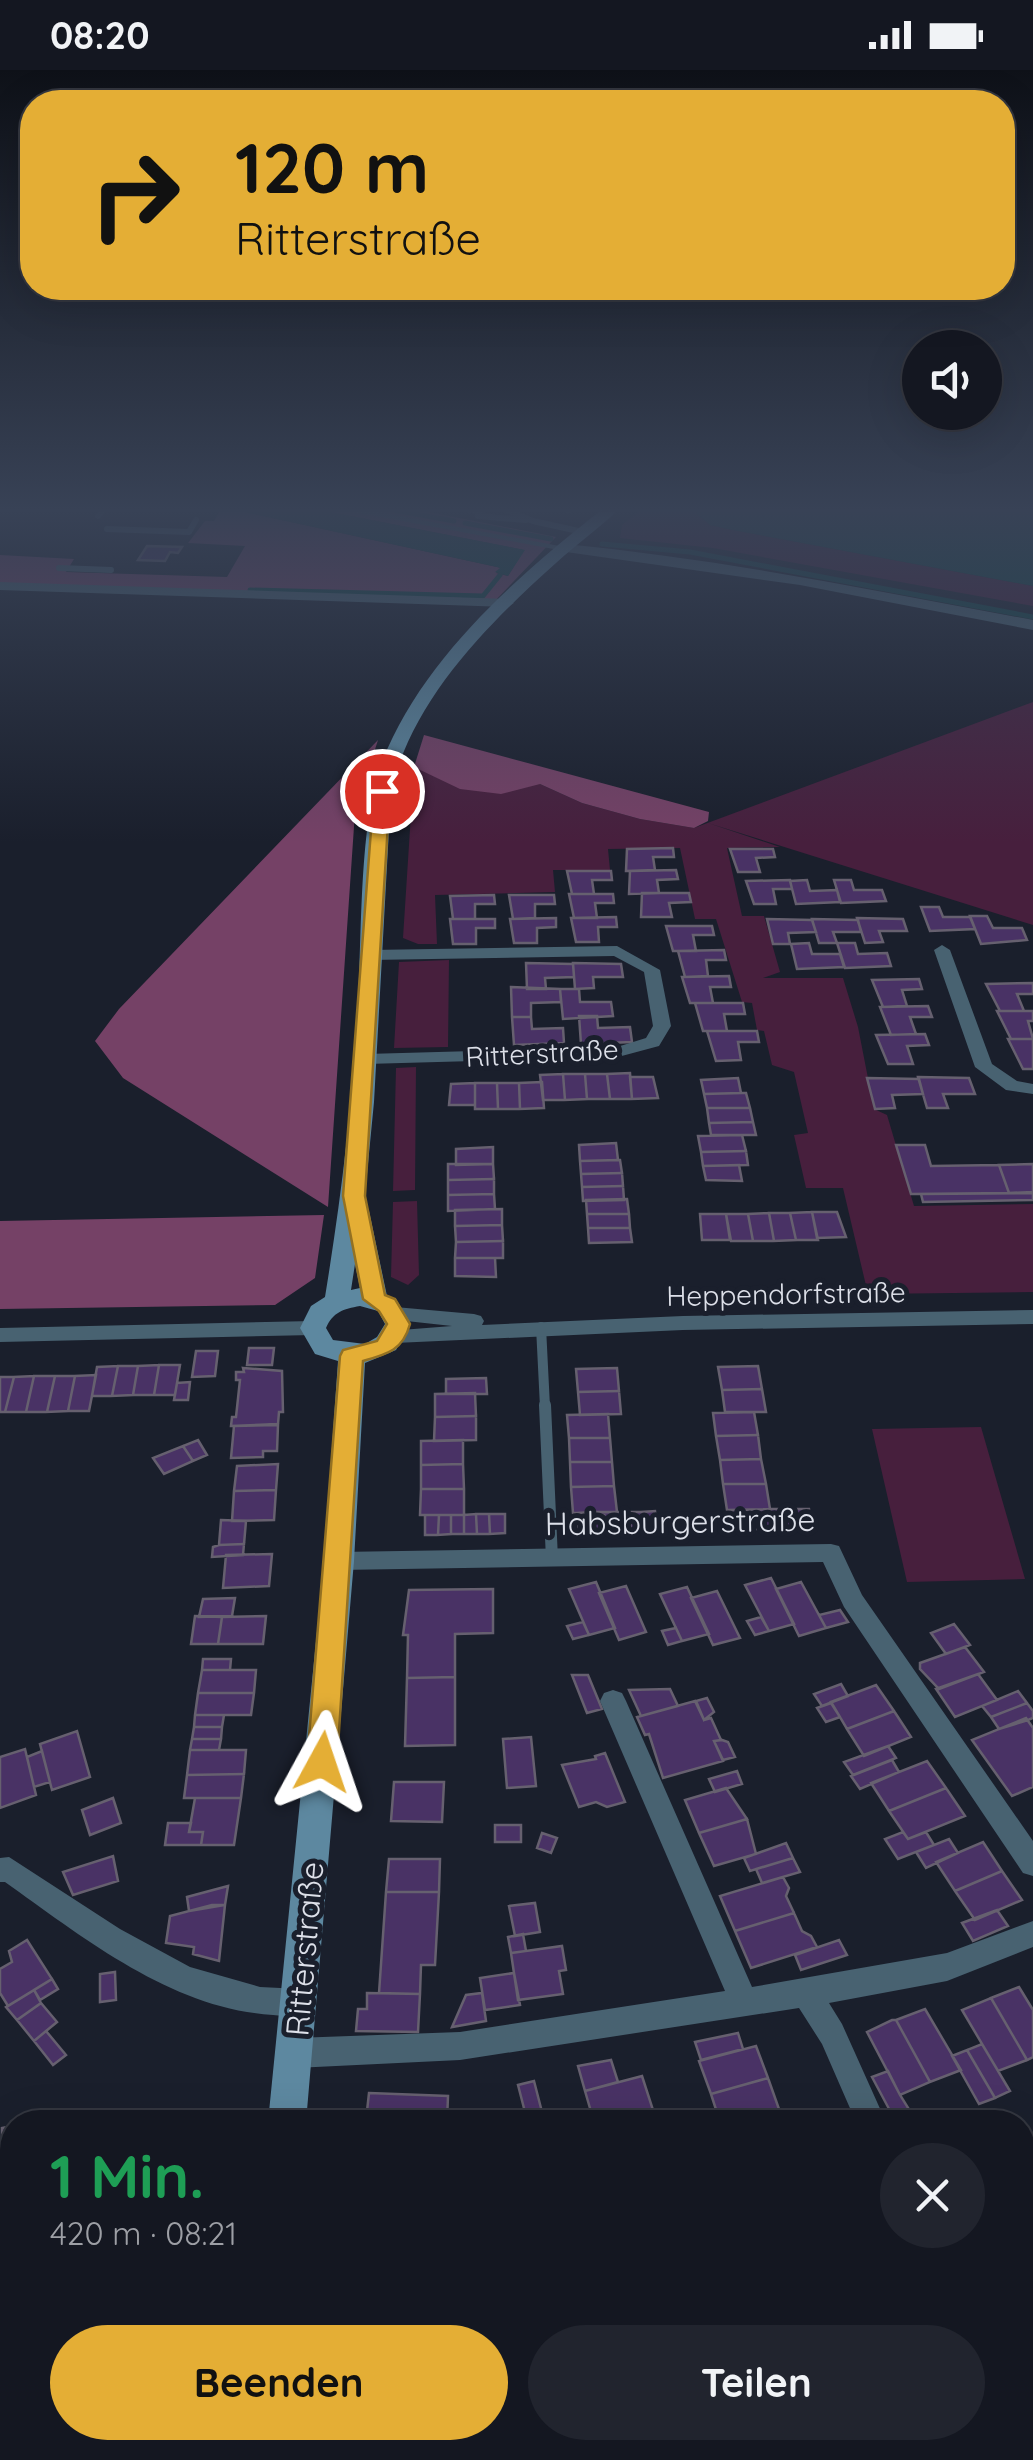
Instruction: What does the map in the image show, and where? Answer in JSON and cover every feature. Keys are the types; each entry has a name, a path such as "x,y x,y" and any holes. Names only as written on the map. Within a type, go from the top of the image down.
{"main road":[{"path":"354,1196 388,1316 370,1354 352,1356 324,1348 313,1328 320,1312 337,1301 354,1196 379,814 390,764 412,715 495,619"},
{"path":"337,1301 388,1316"},
{"name":"Ritterstraße","path":"288,2110 339,1560 352,1356"}],"street":[{"path":"999,619 1033,625"},
{"path":"942,950 984,1067 1012,1086 1033,1089"},
{"name":"Ritterstraße","path":"366,1058 618,1052 654,1042 662,1026 652,970 618,951 370,955"},
{"name":"Heppendorfstraße","path":"388,1316 541,1328 1033,1316"},
{"path":"0,1335 313,1328"},
{"name":"Habsburgerstraße","path":"339,1560 552,1560 830,1553 852,1600 1033,1864"},
{"path":"614,1700 744,2002"},
{"path":"3,1867 126,1949 184,1978 264,2004 301,2002"},
{"path":"295,2053 460,2046 806,1993 947,1967 1033,1934"},
{"path":"806,1993 832,2034 866,2110"}],"lane":[{"path":"541,1328 552,1560"}],"shaded area":[{"path":"1033,702 1033,925 708,823 780,847 727,848 742,916 764,916 780,972 763,978 843,978 858,1027 874,1109 887,1115 914,1206 1033,1204 1033,1292 868,1294 843,1188 806,1188 794,1135 808,1133 794,1072 772,1065 764,1031 757,1030 752,1003 742,1002 716,919 695,919 680,848 608,849 610,870 553,870 555,892 435,895 437,944 418,944 403,938 414,767 540,784 582,803 694,828"},
{"path":"424,735 709,812 708,821 694,828 640,819 582,803 540,784 501,794 460,789 414,767"},
{"path":"378,740 355,812 328,1207 123,1078 95,1041 119,1009"},
{"path":"449,960 448,1047 394,1048 399,962"},
{"path":"416,1067 415,1190 393,1191 396,1068"},
{"path":"417,1201 419,1275 408,1285 391,1277 393,1202"},
{"path":"324,1215 315,1278 275,1305 0,1309 0,1221"},
{"path":"981,1427 1025,1579 907,1582 872,1429"}],"building":[{"path":"673,848 674,857 653,857 655,870 626,871 627,849"},
{"path":"730,849 773,849 775,857 756,858 760,872 738,872"},
{"path":"676,870 678,879 657,880 659,893 629,894 630,871"},
{"path":"567,871 611,871 612,880 592,880 594,894 572,894"},
{"path":"790,880 792,889 773,889 776,904 754,904 746,881"},
{"path":"807,880 810,891 837,890 840,902 796,904 790,881"},
{"path":"834,880 851,880 854,890 882,890 886,901 841,903"},
{"path":"642,893 689,893 691,902 669,903 672,917 641,917"},
{"path":"569,894 613,894 614,903 595,903 597,918 574,918"},
{"path":"494,895 495,904 475,904 475,919 453,919 450,896"},
{"path":"509,895 554,895 555,904 535,904 535,918 513,919"},
{"path":"921,907 939,907 943,917 970,917 975,929 930,931"},
{"path":"970,916 987,916 993,928 1022,928 1027,940 981,944"},
{"path":"616,917 617,927 598,927 599,942 576,942 571,918"},
{"path":"556,918 556,927 537,928 537,943 514,943 510,919"},
{"path":"857,918 903,919 907,931 879,931 883,942 865,943"},
{"path":"450,919 495,919 495,928 476,928 476,944 453,944"},
{"path":"767,919 812,920 816,932 788,933 790,944 773,944"},
{"path":"812,919 858,920 861,932 833,932 837,943 819,943"},
{"path":"666,926 712,926 714,935 693,935 696,951 673,951"},
{"path":"809,943 812,954 840,954 844,967 797,969 791,944"},
{"path":"837,943 855,943 858,954 887,953 891,966 845,968"},
{"path":"724,950 726,960 706,960 708,976 685,977 678,951"},
{"path":"526,963 573,964 574,977 545,978 546,989 527,989"},
{"path":"573,963 621,964 623,977 593,977 594,988 575,989"},
{"path":"729,976 731,987 710,987 713,1003 690,1003 682,977"},
{"path":"919,979 922,989 902,990 907,1006 883,1007 872,980"},
{"path":"1033,983 1033,994 1017,994 1024,1011 1000,1011 986,984"},
{"path":"511,987 560,989 561,1002 531,1003 531,1017 512,1017"},
{"path":"560,989 579,989 580,1002 611,1002 613,1016 563,1019"},
{"path":"695,1003 743,1003 745,1014 724,1014 727,1031 703,1031"},
{"path":"928,1006 932,1017 910,1017 916,1034 891,1035 880,1007"},
{"path":"997,1011 1033,1011 1033,1021 1028,1021 1033,1039 1011,1039"},
{"path":"579,1016 597,1016 598,1028 630,1027 632,1042 581,1044"},
{"path":"512,1017 531,1017 532,1029 563,1028 564,1043 514,1045"},
{"path":"707,1031 757,1031 759,1042 738,1042 741,1060 716,1061"},
{"path":"925,1034 929,1045 907,1046 913,1064 888,1064 876,1035"},
{"path":"1008,1039 1033,1039 1033,1069 1023,1069"},
{"path":"630,1073 632,1099 610,1099 607,1074"},
{"path":"563,1074 585,1074 587,1099 565,1100"},
{"path":"563,1074 565,1100 543,1100 540,1075"},
{"path":"585,1074 607,1074 610,1099 587,1099"},
{"path":"630,1077 653,1077 658,1098 632,1099"},
{"path":"918,1077 969,1078 975,1094 943,1094 948,1108 927,1108"},
{"path":"738,1078 741,1093 704,1094 701,1080"},
{"path":"867,1078 919,1079 923,1094 892,1095 895,1108 875,1109"},
{"path":"542,1082 544,1108 520,1109 519,1083"},
{"path":"475,1083 497,1083 498,1109 475,1109"},
{"path":"475,1083 475,1105 449,1105 451,1084"},
{"path":"497,1083 519,1083 520,1109 498,1109"},
{"path":"746,1093 750,1108 707,1108 704,1094"},
{"path":"707,1108 750,1108 753,1122 709,1123"},
{"path":"753,1122 756,1135 711,1135 709,1123"},
{"path":"742,1135 746,1151 701,1152 698,1136"},
{"path":"616,1143 618,1160 580,1161 579,1145"},
{"path":"896,1145 925,1145 931,1166 999,1165 1009,1193 911,1194"},
{"path":"493,1147 493,1164 456,1165 456,1149"},
{"path":"746,1151 748,1165 703,1166 701,1152"},
{"path":"620,1160 622,1173 581,1174 580,1161"},
{"path":"448,1164 493,1164 494,1179 448,1180"},
{"path":"1033,1164 1033,1192 1009,1193 999,1165"},
{"path":"739,1165 742,1181 706,1180 703,1166"},
{"path":"622,1173 623,1186 582,1187 581,1174"},
{"path":"494,1179 494,1194 448,1195 448,1180"},
{"path":"623,1186 624,1200 583,1201 582,1187"},
{"path":"1033,1193 1033,1200 923,1202 921,1194"},
{"path":"494,1194 495,1209 448,1211 448,1195"},
{"path":"627,1199 629,1214 587,1214 586,1200"},
{"path":"502,1209 502,1225 455,1226 455,1210"},
{"path":"812,1212 837,1212 846,1237 817,1238"},
{"path":"812,1212 818,1240 796,1240 790,1213"},
{"path":"769,1213 774,1241 753,1241 748,1214"},
{"path":"769,1213 790,1213 796,1240 774,1241"},
{"path":"587,1214 629,1214 630,1228 588,1228"},
{"path":"700,1214 726,1214 730,1240 702,1240"},
{"path":"726,1214 748,1214 753,1241 731,1241"},
{"path":"502,1225 503,1241 456,1242 455,1226"},
{"path":"588,1228 630,1228 632,1242 589,1243"},
{"path":"503,1241 503,1258 455,1258 456,1242"},
{"path":"455,1258 495,1258 496,1277 455,1276"},
{"path":"249,1348 274,1348 272,1365 247,1365"},
{"path":"196,1351 218,1351 215,1376 192,1377"},
{"path":"159,1365 154,1395 133,1395 138,1366"},
{"path":"159,1365 180,1365 175,1395 154,1395"},
{"path":"118,1366 138,1366 133,1395 112,1396"},
{"path":"118,1366 112,1396 92,1396 97,1367"},
{"path":"758,1366 762,1389 722,1390 718,1367"},
{"path":"243,1368 282,1371 283,1412 279,1412 278,1424 231,1426 232,1417 236,1417 240,1380 236,1380 236,1372 244,1372"},
{"path":"617,1368 619,1391 578,1392 576,1369"},
{"path":"96,1375 89,1411 68,1411 75,1376"},
{"path":"34,1376 26,1412 5,1412 14,1377"},
{"path":"34,1376 55,1376 47,1412 26,1412"},
{"path":"55,1376 75,1376 68,1411 47,1412"},
{"path":"0,1377 14,1377 5,1412 0,1412"},
{"path":"486,1378 487,1394 446,1394 446,1379"},
{"path":"190,1382 188,1400 174,1400 177,1383"},
{"path":"762,1389 766,1412 725,1412 722,1390"},
{"path":"619,1391 621,1414 580,1415 578,1392"},
{"path":"475,1393 476,1416 435,1417 435,1394"},
{"path":"754,1412 758,1435 716,1436 713,1413"},
{"path":"608,1414 610,1438 569,1438 567,1415"},
{"path":"476,1416 476,1440 434,1441 435,1417"},
{"path":"278,1425 277,1451 263,1451 263,1457 231,1458 234,1426"},
{"path":"758,1435 761,1459 720,1460 716,1436"},
{"path":"569,1438 610,1438 612,1462 570,1462"},
{"path":"198,1440 207,1455 193,1461 183,1446"},
{"path":"463,1440 463,1464 421,1465 421,1441"},
{"path":"183,1446 193,1461 164,1474 153,1458"},
{"path":"761,1459 766,1484 723,1484 720,1460"},
{"path":"570,1462 612,1462 614,1486 571,1487"},
{"path":"278,1464 276,1490 234,1491 237,1466"},
{"path":"463,1464 464,1489 421,1489 421,1465"},
{"path":"723,1484 766,1484 770,1509 727,1510"},
{"path":"614,1486 617,1512 573,1513 571,1487"},
{"path":"421,1489 464,1489 464,1515 420,1515"},
{"path":"276,1490 274,1520 232,1521 234,1491"},
{"path":"770,1509 783,1509 786,1529 774,1529"},
{"path":"770,1509 774,1529 761,1529 757,1510"},
{"path":"783,1509 796,1509 799,1528 786,1529"},
{"path":"796,1509 809,1509 812,1528 799,1528"},
{"path":"732,1510 745,1510 748,1529 734,1529"},
{"path":"745,1510 757,1510 761,1529 748,1529"},
{"path":"655,1511 657,1531 644,1531 642,1512"},
{"path":"591,1512 604,1512 606,1532 593,1532"},
{"path":"591,1512 593,1532 579,1532 578,1513"},
{"path":"604,1512 617,1512 618,1531 606,1532"},
{"path":"617,1512 629,1512 631,1531 618,1531"},
{"path":"629,1512 642,1512 644,1531 631,1531"},
{"path":"476,1514 489,1514 490,1534 477,1534"},
{"path":"476,1514 477,1534 464,1534 464,1515"},
{"path":"489,1514 505,1514 505,1533 490,1534"},
{"path":"425,1515 439,1515 438,1535 425,1535"},
{"path":"439,1515 451,1515 451,1534 438,1535"},
{"path":"451,1515 464,1515 464,1534 451,1534"},
{"path":"221,1520 246,1521 244,1544 219,1545"},
{"path":"244,1544 243,1555 212,1557 213,1547"},
{"path":"272,1554 269,1586 223,1588 226,1555"},
{"path":"771,1578 794,1624 769,1631 745,1585"},
{"path":"596,1582 615,1628 589,1635 569,1589"},
{"path":"801,1582 826,1628 799,1636 776,1589"},
{"path":"626,1586 646,1632 619,1640 599,1593"},
{"path":"687,1587 709,1634 682,1641 660,1594"},
{"path":"493,1589 493,1633 455,1634 455,1677 407,1678 408,1635 403,1635 409,1590"},
{"path":"717,1591 740,1638 713,1645 691,1598"},
{"path":"235,1598 232,1616 199,1617 203,1599"},
{"path":"840,1610 848,1622 826,1628 819,1615"},
{"path":"195,1616 222,1617 218,1644 191,1644"},
{"path":"266,1616 263,1644 218,1644 222,1617"},
{"path":"761,1617 769,1631 755,1635 747,1621"},
{"path":"583,1622 589,1635 573,1639 567,1626"},
{"path":"954,1624 970,1645 946,1654 931,1633"},
{"path":"676,1628 682,1641 668,1645 662,1631"},
{"path":"965,1647 984,1672 939,1689 920,1669 920,1663"},
{"path":"203,1659 231,1659 230,1670 202,1670"},
{"path":"202,1670 256,1670 254,1693 198,1693"},
{"path":"978,1674 997,1700 955,1717 936,1689"},
{"path":"572,1675 588,1675 602,1709 587,1713"},
{"path":"455,1677 455,1745 405,1746 407,1678"},
{"path":"841,1684 848,1696 822,1706 814,1694"},
{"path":"876,1685 894,1711 847,1729 831,1702"},
{"path":"670,1689 678,1706 641,1716 629,1690"},
{"path":"1018,1691 1027,1703 991,1717 982,1706"},
{"path":"198,1693 254,1693 251,1715 195,1715"},
{"path":"707,1698 714,1712 704,1720 696,1701"},
{"path":"695,1701 704,1720 711,1718 721,1740 714,1741 723,1761 663,1778 649,1734 645,1735 637,1717"},
{"path":"831,1703 840,1717 826,1722 817,1708"},
{"path":"1027,1703 1033,1711 1033,1718 1028,1720 999,1729 991,1717"},
{"path":"894,1711 911,1737 864,1756 847,1729"},
{"path":"195,1715 224,1715 222,1727 194,1727"},
{"path":"1026,1718 1033,1728 1033,1787 1012,1796 972,1740"},
{"path":"194,1727 222,1727 221,1739 192,1739"},
{"path":"77,1731 90,1777 52,1790 40,1744"},
{"path":"531,1737 536,1786 507,1788 503,1739"},
{"path":"192,1739 221,1739 219,1750 190,1750"},
{"path":"714,1741 728,1742 735,1757 723,1760"},
{"path":"888,1746 896,1758 853,1775 844,1762"},
{"path":"25,1749 36,1795 0,1808 0,1757"},
{"path":"190,1750 246,1750 244,1774 187,1775"},
{"path":"42,1751 50,1782 34,1787 27,1757"},
{"path":"605,1753 625,1802 607,1807 596,1802 579,1807 562,1765 596,1759 595,1756"},
{"path":"892,1760 899,1772 860,1789 851,1776"},
{"path":"927,1761 946,1788 889,1811 871,1783"},
{"path":"737,1771 742,1784 715,1792 709,1779"},
{"path":"244,1774 241,1798 184,1798 187,1775"},
{"path":"394,1782 444,1782 442,1822 391,1821"},
{"path":"726,1788 747,1819 699,1833 685,1800"},
{"path":"946,1788 965,1816 908,1839 889,1811"},
{"path":"113,1798 121,1823 90,1835 82,1810"},
{"path":"195,1798 241,1798 234,1845 201,1845 203,1832 189,1832"},
{"path":"747,1819 756,1854 714,1866 699,1833"},
{"path":"168,1823 191,1823 189,1832 203,1832 201,1845 165,1845"},
{"path":"495,1825 521,1825 521,1842 495,1842"},
{"path":"903,1832 908,1839 926,1832 934,1845 898,1859 885,1839"},
{"path":"542,1833 557,1838 551,1853 537,1848"},
{"path":"949,1839 958,1853 926,1868 916,1852"},
{"path":"983,1842 1002,1871 955,1891 936,1862"},
{"path":"786,1843 793,1858 750,1871 744,1858"},
{"path":"113,1856 118,1881 73,1895 63,1872"},
{"path":"793,1858 800,1872 762,1883 756,1869"},
{"path":"389,1859 440,1859 439,1892 386,1892"},
{"path":"1002,1871 1022,1900 975,1920 955,1891"},
{"path":"783,1877 794,1913 735,1931 720,1896"},
{"path":"228,1886 225,1905 189,1911 187,1897"},
{"path":"386,1892 439,1892 435,1965 421,1965 420,1994 379,1993"},
{"path":"535,1903 540,1932 515,1936 509,1906"},
{"path":"225,1905 219,1961 193,1954 194,1947 166,1943 170,1916"},
{"path":"997,1910 1008,1926 973,1941 962,1923"},
{"path":"794,1913 802,1931 811,1936 817,1947 751,1968 735,1931"},
{"path":"523,1934 526,1951 511,1953 508,1937"},
{"path":"27,1940 52,1979 8,2006 0,1993 0,1969 12,1962 9,1951"},
{"path":"839,1940 847,1955 801,1970 795,1955"},
{"path":"562,1946 566,1970 559,1971 563,1994 518,2000 511,1953"},
{"path":"115,1972 116,2000 100,2002 100,1974"},
{"path":"514,1973 520,2005 485,2010 480,1978"},
{"path":"52,1979 58,1989 40,2000 34,1990"},
{"path":"1019,1987 1033,2010 1033,2057 1027,2060 991,1998"},
{"path":"34,1990 41,2003 17,2020 6,2007"},
{"path":"367,1993 420,1994 418,2032 356,2031 358,2009 367,2009"},
{"path":"482,1993 486,2021 452,2027 466,1995"},
{"path":"991,1998 1027,2060 998,2071 962,2010"},
{"path":"41,2003 57,2022 34,2041 17,2020"},
{"path":"925,2009 961,2070 930,2082 896,2020"},
{"path":"896,2020 930,2082 900,2095 867,2032"},
{"path":"46,2031 66,2055 53,2065 34,2041"},
{"path":"738,2033 743,2049 701,2060 695,2042"},
{"path":"982,2044 1010,2091 995,2098 967,2050"},
{"path":"756,2046 768,2078 711,2094 699,2061"},
{"path":"967,2050 995,2098 979,2104 952,2056"},
{"path":"611,2060 618,2082 585,2091 578,2066"},
{"path":"888,2071 909,2110 890,2110 872,2077"},
{"path":"642,2076 653,2110 591,2110 585,2091"},
{"path":"768,2078 779,2110 716,2110 711,2094"},
{"path":"534,2081 541,2110 524,2110 518,2085"},
{"path":"369,2093 448,2096 447,2110 367,2110"}],"route":[{"path":"322,1762 352,1356 385,1347 395,1336 398,1324 387,1305 375,1299 354,1196 382,791"}]}
